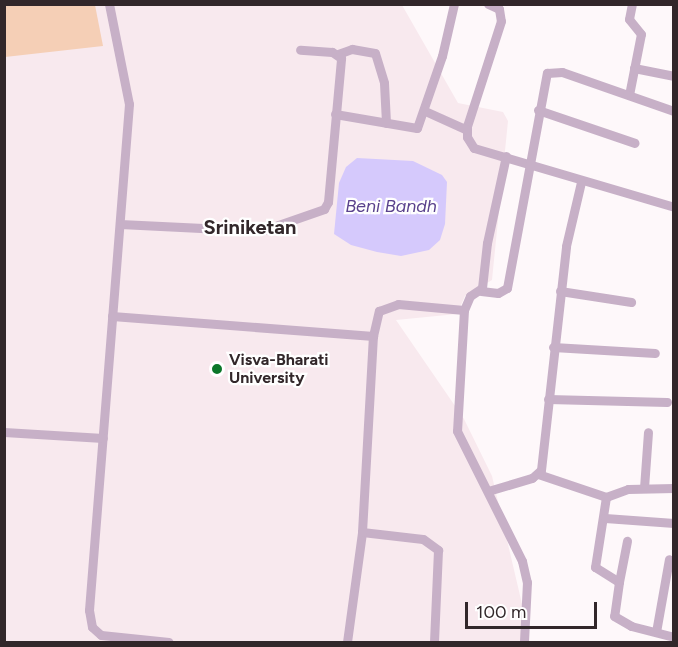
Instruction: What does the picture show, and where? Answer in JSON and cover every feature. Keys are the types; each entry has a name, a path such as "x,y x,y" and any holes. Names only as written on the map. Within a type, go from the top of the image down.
{"street":[{"path":"109,4 129,104 90,598 92,624 108,636 169,642"},
{"path":"335,114 417,128 425,111 454,4"},
{"path":"488,4 499,9 501,21 467,130 474,148 530,162 581,182 674,207"},
{"path":"629,95 641,34 629,19 632,4"},
{"path":"300,50 338,54 352,49 375,53 384,82 386,123"},
{"path":"120,224 261,231 318,214 328,202 341,66 338,54"},
{"path":"634,68 674,76"},
{"path":"524,642 527,582 522,561 457,431 464,310 470,296 481,291 498,293 507,288 544,78 552,70 674,111"},
{"path":"538,110 635,143"},
{"path":"425,111 467,130"},
{"path":"481,291 506,156"},
{"path":"538,474 566,246 581,182"},
{"path":"560,291 631,302"},
{"path":"347,642 362,532 373,336 379,312 386,305 464,310"},
{"path":"112,315 373,336"},
{"path":"554,346 655,353"},
{"path":"548,399 667,402"},
{"path":"4,432 103,438"},
{"path":"644,488 648,432"},
{"path":"488,491 538,474 606,497 618,491 674,488"},
{"path":"606,497 605,518 595,567 619,582"},
{"path":"605,518 674,523"},
{"path":"362,532 423,539 438,550 434,642"},
{"path":"627,540 614,616 625,624 674,637"},
{"path":"656,632 669,559"}],"shaded area":[{"name":"Visva-Bharati University","path":"4,5 402,5 458,103 503,112 508,121 492,280 465,296 457,314 396,320 464,419 492,476 522,604 527,642 5,642"},
{"path":"4,5 95,5 103,46 5,57"}],"water":[{"name":"Beni Bandh","path":"357,158 413,161 442,175 447,182 445,224 440,240 429,250 401,256 377,252 351,245 334,234 339,183 346,167"}],"place":[{"name":"Visva-Bharati University","path":"217,369"}],"district":[{"name":"Sriniketan","path":"250,227"}]}
